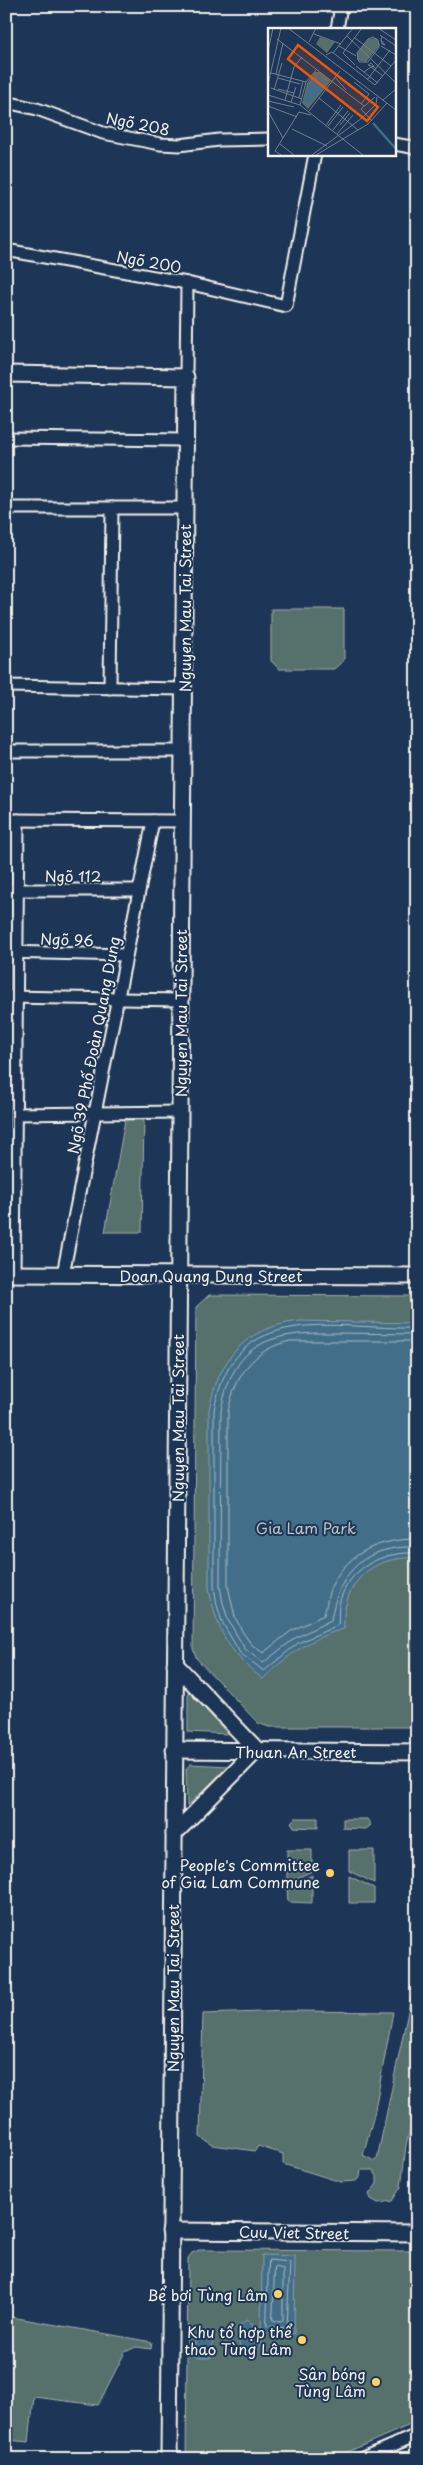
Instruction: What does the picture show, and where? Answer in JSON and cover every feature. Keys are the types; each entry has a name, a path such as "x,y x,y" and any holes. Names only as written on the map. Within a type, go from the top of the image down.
{"street":[{"path":"337,28 341,6"},
{"name":"Ngõ 208","path":"6,102 37,110 103,133 160,144 179,145 219,140 268,139"},
{"path":"396,144 417,148"},
{"name":"Ngõ 200","path":"6,250 187,284 286,306 315,155"},
{"path":"6,374 186,377 187,284"},
{"name":"Nguyen Mau Tai Street","path":"169,2459 186,377"},
{"path":"6,438 185,440"},
{"path":"6,508 184,508"},
{"path":"110,688 112,508"},
{"path":"6,686 183,689"},
{"path":"6,750 182,751"},
{"path":"10,1274 10,1176 15,1114 11,998 12,820 182,821"},
{"name":"Ngõ 39 Phố Đoàn Quang Dung","path":"63,1274 153,821"},
{"name":"Ngõ 112","path":"12,890 139,890"},
{"name":"Ngõ 96","path":"11,952 126,955"},
{"path":"11,998 180,1000"},
{"path":"15,1114 180,1112"},
{"name":"Doan Quang Dung Street","path":"10,1274 417,1276"},
{"path":"174,1834 257,1750 175,1664"},
{"name":"Thuan An Street","path":"174,1750 417,1752"},
{"name":"Cuu Viet Street","path":"170,2231 417,2233"},
{"path":"360,2459 417,2435"}],"green space":[{"path":"271,609 344,609 344,660 334,669 279,669 271,661"},
{"path":"125,1120 144,1120 142,1232 105,1232"},
{"name":"Gia Lam Park","path":"209,1295 417,1296 417,1727 269,1727 258,1723 197,1659 193,1649 196,1307"},
{"path":"188,1691 228,1734 188,1732"},
{"path":"190,1764 229,1766 187,1806 186,1769"},
{"path":"295,1818 318,1818 318,1828 294,1827 291,1822"},
{"path":"343,1819 367,1819 371,1825 366,1829 343,1828"},
{"path":"287,1850 312,1850 312,1871 287,1883"},
{"path":"349,1850 374,1850 374,1883 349,1871"},
{"path":"312,1875 312,1903 288,1902 287,1888"},
{"path":"349,1876 374,1888 374,1903 349,1903"},
{"path":"417,1995 417,2101 406,2145 401,2187 392,2201 378,2203 371,2199 369,2194 377,2184 377,2176 373,2170 361,2170 360,2177 356,2181 341,2182 283,2164 283,2154 258,2146 255,2151 213,2145 200,2137 203,2014 290,2011 393,2012 374,2115 363,2155 374,2161 377,2159 411,1997"},
{"name":"Khu tổ hợp thể thao Tùng Lâm","path":"199,2250 417,2251 417,2422 331,2459 186,2459 188,2258 192,2253"},
{"path":"6,2316 152,2342 151,2349 136,2347 125,2352 98,2405 34,2397 29,2442 6,2440"}],"water":[{"name":"Gia Lam Park","path":"300,1321 417,1323 417,1558 401,1558 386,1561 362,1575 348,1598 344,1613 344,1629 321,1637 300,1648 263,1679 241,1660 226,1640 212,1603 209,1588 209,1410 220,1375 238,1348 264,1330 281,1324"},
{"name":"Bể bơi Tùng Lâm","path":"262,2255 295,2256 294,2334 261,2333"},
{"path":"247,2320 252,2324 254,2333 261,2342 258,2350 250,2355 242,2351 239,2343 240,2325"},
{"path":"198,2333 210,2333 212,2335 213,2354 209,2358 195,2356 195,2338"}],"place":[{"name":"People's Committee of Gia Lam Commune","path":"330,1873"},
{"name":"Bể bơi Tùng Lâm","path":"278,2294"},
{"name":"Khu tổ hợp thể thao Tùng Lâm","path":"302,2340"},
{"name":"Sân bóng Tùng Lâm","path":"376,2382"}]}
